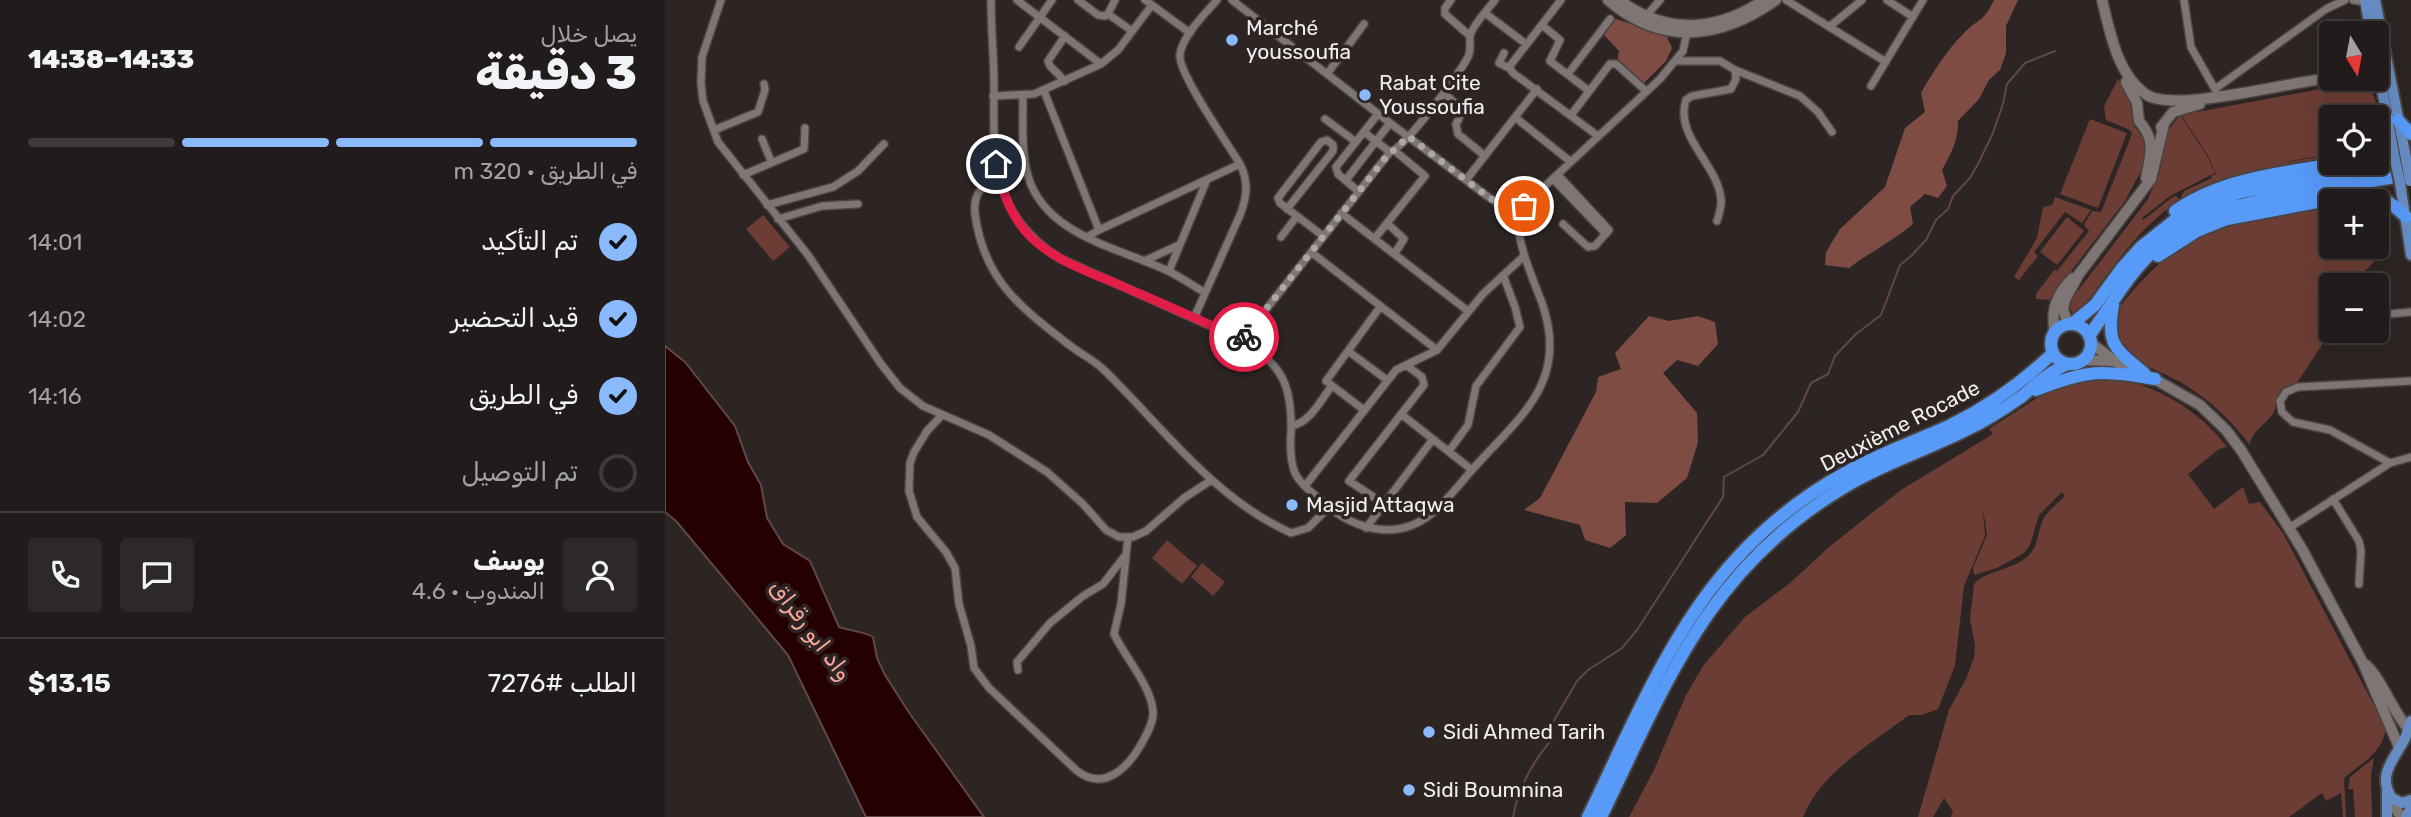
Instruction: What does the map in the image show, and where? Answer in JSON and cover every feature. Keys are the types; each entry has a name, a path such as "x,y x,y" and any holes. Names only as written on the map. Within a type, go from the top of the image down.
{"highway":[{"path":"2389,126 2393,119 2411,134"},
{"path":"2403,157 2227,196 2187,213 2152,237 2122,268 2090,310 2055,332 2051,342 2053,353 2058,359 2068,363 2083,360 2090,351 2090,339 2139,265 2173,234 2214,212 2244,204 2408,181"},
{"path":"2152,237 2159,224 2177,209 2219,188 2249,179 2319,167"},
{"path":"2139,265 2207,227 2227,219 2261,212 2367,194 2385,199 2406,217"},
{"path":"2113,302 2109,330 2112,341 2118,351 2150,376"},
{"path":"2070,324 2082,327 2090,339"},
{"name":"Deuxième Rocade","path":"1588,817 1677,637 1705,595 1744,549 1781,516 1822,486 1875,457 1951,425 1983,408 2019,383 2053,353"},
{"name":"Deuxième Rocade","path":"1601,817 1685,647 1717,598 1756,555 1799,517 1839,489 1882,466 1968,429 2068,363"},
{"path":"2020,397 2062,380 2096,372 2150,376"}],"main road":[{"path":"2369,1 2370,21"},
{"path":"2369,1 2372,21"},
{"path":"2382,91 2393,119"},
{"path":"2386,91 2408,181 2406,217 2411,255"},
{"path":"2388,817 2388,766 2408,736"},
{"path":"2388,795 2399,802 2411,800"},
{"path":"2404,817 2411,808"}],"street":[{"path":"721,0 702,57 701,83 703,101 718,142 831,287 891,378 914,400 989,435 1029,460 1068,490 1106,530 1119,537 1146,531 1184,498 1210,481"},
{"path":"991,0 994,139 999,179 1005,199 1018,222 1042,247 1070,263 1242,340 1266,356 1280,372 1290,400 1292,465 1299,480 1352,523 1366,528 1390,530 1417,523 1441,506 1529,406 1548,369 1551,340 1548,323 1524,256 1517,216 1389,123 1231,0"},
{"path":"1017,0 1101,64"},
{"path":"1019,47 1052,0"},
{"path":"1078,0 1098,15 1105,16 1115,0"},
{"path":"1194,318 1245,199 1245,174 1182,70 1180,54 1190,33 1217,0"},
{"path":"1451,0 1445,8 1445,14 1470,36"},
{"path":"1481,0 1526,44"},
{"path":"1510,68 1510,64 1561,0"},
{"path":"1608,0 1651,26 1688,29 1729,27 1764,0"},
{"path":"1619,0 1646,16 1688,29"},
{"path":"1646,16 1660,0"},
{"path":"1751,8 1776,0"},
{"path":"1786,0 1886,62"},
{"path":"1829,27 1862,0"},
{"path":"1887,0 1913,17"},
{"path":"1871,86 1923,0"},
{"path":"2096,0 2110,51 2139,107"},
{"path":"2102,0 2111,37 2124,69 2151,98 2164,102 2319,79"},
{"path":"2184,0 2191,47 2196,60 2218,93"},
{"path":"2146,128 2156,129 2183,107 2209,102 2326,9 2345,0"},
{"path":"2353,0 2369,1"},
{"path":"993,96 1044,91 1101,64 1118,50 1149,3 1190,33"},
{"path":"1242,340 1341,213 1444,93 1469,55 1470,36 1490,7"},
{"path":"1108,14 1132,31"},
{"path":"1568,74 1610,19"},
{"path":"1327,74 1364,24"},
{"path":"1542,25 1560,40 1549,60 1589,91"},
{"path":"1517,216 1524,206 1675,61 1683,51 1688,29"},
{"path":"1065,36 1048,61 1065,81"},
{"path":"1504,53 1499,63 1510,68 1598,136"},
{"path":"1675,61 1720,61 1735,70 1800,96 1818,112 1832,132"},
{"path":"1571,115 1613,63 1646,91"},
{"path":"1717,221 1722,201 1719,187 1687,128 1682,111 1686,100 1692,96 1731,89 1736,79 1735,70"},
{"path":"714,130 758,112 765,90 764,84"},
{"path":"1466,180 1537,89"},
{"path":"1044,91 1098,230"},
{"path":"1444,93 1457,104 1460,111 1456,124 1458,134 1485,156"},
{"path":"1023,95 1026,164 1033,190 1046,208 1087,237 1169,271 1204,292"},
{"path":"2144,186 2151,151 2146,128 2139,121 2139,107 2141,102 2151,98"},
{"path":"2070,324 2063,304 2079,274 2130,208 2153,173 2168,109 2164,102"},
{"path":"1359,191 1337,173 1336,167 1378,114"},
{"path":"1516,118 1571,162"},
{"path":"1325,119 1356,142"},
{"path":"1346,180 1389,123"},
{"path":"743,175 804,149 805,128"},
{"path":"1364,132 1425,176 1375,238"},
{"path":"762,139 771,161"},
{"path":"1287,208 1333,151 1333,145 1327,140 1321,142 1279,195 1279,202 1323,236"},
{"path":"767,205 833,187 858,171 884,144"},
{"path":"1087,237 1240,164"},
{"path":"1555,177 1608,231 1595,246 1588,247 1563,225"},
{"path":"999,179 983,186 976,195 974,208 985,251 1000,284 1010,297 1044,326 1097,364 1210,481 1255,512 1291,533 1308,528 1329,507"},
{"path":"1169,271 1206,181"},
{"path":"778,219 822,206 857,204"},
{"path":"1341,213 1468,311"},
{"path":"1281,237 1297,216"},
{"path":"1388,224 1404,239 1395,253"},
{"path":"1145,261 1180,245"},
{"path":"1311,252 1437,351"},
{"path":"1305,486 1387,380 1399,368 1429,357 1437,351 1468,311 1524,256"},
{"path":"2055,332 2052,316 2056,300 2069,281 2079,274"},
{"path":"1449,451 1467,427 1476,386 1520,327 1503,275"},
{"path":"1364,410 1331,387 1327,380 1380,307"},
{"path":"2389,314 2411,312"},
{"path":"2090,339 2116,362"},
{"path":"1348,351 1387,380"},
{"path":"2083,360 2116,362 2150,376 2200,405 2226,430 2289,528 2363,663 2408,736"},
{"path":"1383,503 1349,481 1424,383 1422,377 1406,365"},
{"path":"2390,463 2330,430 2293,422 2282,412 2280,401 2286,392 2298,387 2411,381"},
{"path":"1291,426 1307,419 1331,387"},
{"path":"1401,414 1472,470"},
{"path":"942,415 927,431 914,452 909,472 909,491 917,517 946,552 955,568 959,604 974,668 989,688 1076,770 1091,779 1109,777 1123,769 1142,744 1153,716 1149,695 1114,634 1121,604 1128,537"},
{"path":"1366,528 1433,439"},
{"path":"2289,528 2390,463 2411,457"},
{"path":"2333,499 2359,541 2359,583"},
{"path":"1018,670 1017,662 1036,638 1060,614 1103,583 1125,556"},
{"path":"2363,663 2373,673 2408,736"},
{"path":"2388,795 2396,817"},
{"path":"2388,795 2394,807 2404,817"}],"shaded area":[{"path":"1994,0 2018,0 2006,26 2006,53 2000,70 1989,80 1979,99 1958,121 1954,146 1942,170 1947,186 1938,198 1925,194 1910,207 1913,224 1849,268 1825,265 1826,252 1840,229 1885,187 1905,128 1925,112 1921,93 1935,69 1969,28 1984,16"},
{"path":"1613,18 1666,35 1672,48 1666,61 1642,85 1617,63 1619,51 1604,35"},
{"path":"2118,79 2130,101 2133,124 2145,141 2146,150 2141,171 2125,201 2049,300 2036,299 2036,294 2054,270 2057,271 2089,231 2084,225 2092,211 2101,212 2132,134 2130,130 2106,120 2104,106"},
{"path":"2319,89 2372,91 2376,105 2319,105 2319,156 2262,166 2319,157 2319,162 2209,186 2185,199 2181,197 2184,191 2216,174 2207,154 2181,115"},
{"path":"2180,115 2206,154 2215,173 2170,196 2142,218 2143,220 2174,196 2178,197 2178,201 2137,237 2082,309 2073,314 2070,301 2148,199 2160,171 2167,132"},
{"path":"2090,119 2127,133 2098,208 2060,194"},
{"path":"2055,197 2091,210 2082,223 2065,212 2034,252 2038,256 2019,280 2014,277 2037,238 2043,207 2052,205"},
{"path":"2319,206 2319,259 2377,259 2363,273 2319,273 2319,343 2323,343 2297,383 2279,393 2274,412 2253,436 2250,445 2227,418 2202,396 2126,352 2118,340 2114,315 2161,262 2184,245 2209,233 2263,217"},
{"path":"763,215 790,247 773,261 746,229"},
{"path":"2067,217 2084,231 2057,265 2040,252"},
{"path":"1649,316 1669,321 1698,316 1715,322 1718,344 1698,366 1677,360 1663,373 1697,413 1698,442 1687,478 1657,503 1625,502 1626,535 1610,548 1585,540 1580,525 1524,510 1540,498 1596,392 1598,377 1621,369 1615,353"},
{"path":"2110,376 2160,393 2190,410 2203,421 2227,447 2219,449 2188,474 2214,509 2243,487 2249,504 2260,502 2284,535 2386,728 2376,751 2344,778 2346,817 2343,817 2341,793 2326,801 2322,793 2289,817 1951,817 1953,811 1944,798 1933,817 1918,817 1949,710 1966,679 1974,657 1975,645 1970,619 1974,584 2028,556 2034,548 2045,517 2065,496 2062,492 2039,515 2030,545 2024,553 1997,568 1974,575 1973,568 1987,535 1983,508 1985,536 1964,586 1955,665 1938,709 1922,715 1909,715 1849,760 1822,786 1803,817 1629,817 1654,770 1686,695 1703,666 1745,617 1901,490 1993,434 1989,429 2045,393 2082,379"},
{"path":"1167,540 1197,566 1182,584 1152,558"},
{"path":"1202,563 1225,582 1213,596 1191,577"},
{"path":"2374,758 2371,775 2372,817 2355,817 2353,789 2348,789 2350,777"}],"water":[{"name":"واد ابو رقراق","path":"665,346 685,362 735,426 748,462 761,485 767,518 783,544 810,561 839,627 873,637 877,658 885,675 984,817 866,817 788,655 676,521 665,512"}],"waterway":[{"path":"1513,817 1528,774 1555,736 1548,733 1549,729 1577,681 1588,670 1622,648 1637,630 1723,497 1724,477 1763,455 1798,412 1811,383 1828,374 1835,356 1856,334 1881,315 1900,265 1926,240 1936,220 1948,209 1953,196 1970,178 1978,164 1993,133 2007,84 2025,63 2055,51"}],"way so far":[{"path":"1244,337 1390,152 1408,136 1517,216 1524,206"}],"place":[{"name":"Marché youssoufia","path":"1232,40"},
{"name":"Rabat Cite Youssoufia","path":"1365,95"},
{"name":"Masjid Attaqwa","path":"1292,505"},
{"name":"Sidi Ahmed Tarih","path":"1429,732"},
{"name":"Sidi Boumnina","path":"1409,790"}],"route":[{"path":"996,164 1005,199 1011,210 1028,234 1042,247 1059,258 1242,340 1244,337"}]}
